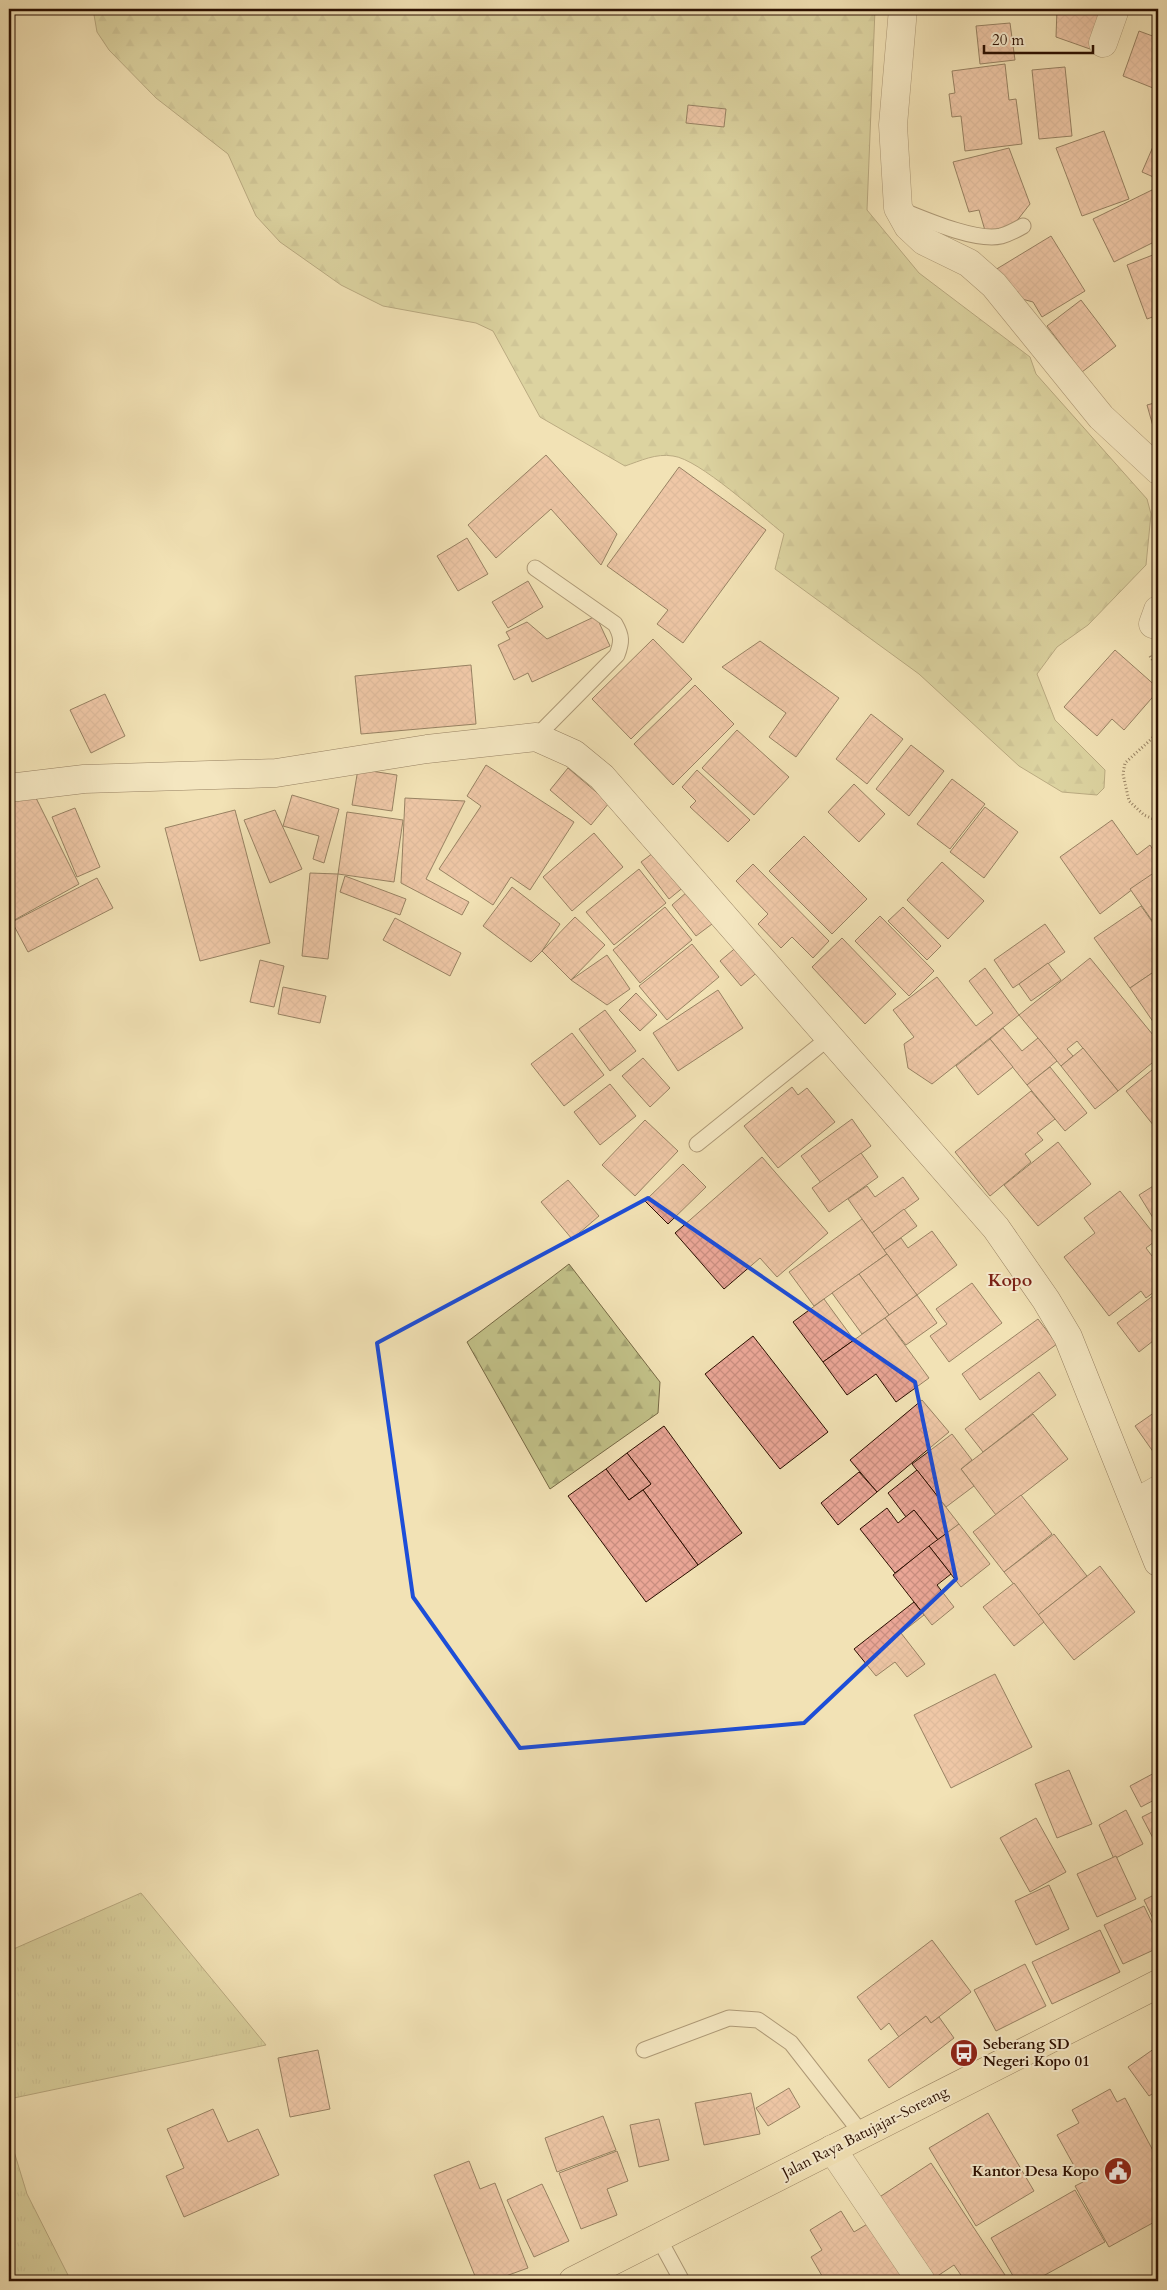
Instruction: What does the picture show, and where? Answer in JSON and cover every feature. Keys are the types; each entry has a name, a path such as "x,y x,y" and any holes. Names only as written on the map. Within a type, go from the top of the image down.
{"highway":[{"name":"Jalan Raya Batujajar-Soreang","path":"573,2281 1158,1984"}],"street":[{"path":"902,9 893,125 898,208 908,226 924,240 970,263 994,285 1101,417 1158,470"},
{"path":"1104,43 1116,9"},
{"path":"9,788 84,779 276,773 427,749 536,737 574,754 602,776 996,1228 1046,1300 1068,1337 1158,1562"},
{"path":"1135,1503 1158,1490"},
{"path":"832,2149 921,2281"}],"lane":[{"path":"898,208 950,229 988,237 1002,236 1023,226"},
{"path":"535,568 615,624 622,634 617,655 536,737"},
{"path":"697,1144 830,1037"},
{"path":"644,2050 729,2018 758,2020 790,2043 862,2134"},
{"path":"658,2237 682,2281"}],"path":[{"path":"1158,733 1125,763 1123,774 1129,801 1144,815 1158,821"}],"highlighted area":[{"path":"648,1198 915,1382 956,1579 804,1723 520,1748 413,1597 377,1343"}],"green space":[{"path":"93,9 875,9 867,210 919,273 1030,357 1036,374 1147,499 1151,514 1146,565 1088,625 1057,647 1037,674 1055,720 1105,770 1104,788 1097,795 1062,792 1019,766 919,674 775,569 784,534 730,489 698,467 684,459 667,455 648,458 625,466 540,417 493,331 476,323 383,306 341,285 280,242 256,216 228,154 156,98 109,50 97,32"},
{"path":"569,1264 660,1382 658,1413 550,1489 467,1342"},
{"path":"141,1893 266,2045 9,2099 9,1951"},
{"path":"9,2135 27,2194 71,2281 9,2281"}],"building":[{"path":"976,9 1014,9 1014,11"},
{"path":"1057,9 1104,9 1090,49 1056,37"},
{"path":"1010,23 1015,60 980,64 976,26"},
{"path":"1139,31 1158,38 1158,90 1123,76"},
{"path":"1005,64 1009,100 1016,99 1022,144 965,151 961,116 952,117 949,94 955,93 952,71"},
{"path":"1065,67 1072,136 1039,139 1032,70"},
{"path":"688,105 726,109 724,127 686,123"},
{"path":"1104,131 1129,199 1082,216 1056,148"},
{"path":"1158,135 1158,179 1142,172"},
{"path":"1009,148 1030,204 1012,227 986,234 979,210 969,212 953,162"},
{"path":"1158,187 1158,240 1114,262 1093,219"},
{"path":"1051,236 1085,291 1042,317 1033,302 1011,296 995,270"},
{"path":"1158,253 1158,315 1147,319 1127,265"},
{"path":"1081,300 1116,346 1082,372 1047,326"},
{"path":"1158,402 1158,444 1147,405"},
{"path":"546,455 617,534 601,565 551,509 496,558 468,525"},
{"path":"679,467 766,530 683,643 657,624 668,610 607,566"},
{"path":"467,538 488,574 458,591 437,556"},
{"path":"528,581 543,607 508,628 492,602"},
{"path":"596,616 610,646 532,682 528,673 514,680 498,645 510,639 506,632 527,622 547,639"},
{"path":"653,639 692,679 631,739 592,699"},
{"path":"760,641 839,698 796,757 769,737 786,713 722,667"},
{"path":"1115,650 1158,688 1158,691 1124,730 1112,719 1097,736 1064,707"},
{"path":"471,665 476,724 361,734 355,676"},
{"path":"695,685 734,724 673,785 634,744"},
{"path":"105,694 125,736 91,753 70,710"},
{"path":"871,714 903,739 867,784 836,759"},
{"path":"737,730 789,777 754,815 702,768"},
{"path":"9,742 14,755 9,757"},
{"path":"911,745 944,771 909,816 876,789"},
{"path":"486,765 574,822 530,890 511,877 493,905 439,869 481,806 467,796"},
{"path":"568,768 609,803 591,825 550,790"},
{"path":"358,769 397,775 392,811 352,805"},
{"path":"697,770 750,820 728,842 690,807 696,801 682,787"},
{"path":"952,779 985,804 950,849 917,824"},
{"path":"854,784 885,814 859,842 828,812"},
{"path":"30,786 79,884 9,923 9,797"},
{"path":"292,795 339,809 324,863 313,859 319,836 283,826"},
{"path":"405,798 465,801 426,879 469,902 462,915 401,883"},
{"path":"985,807 1018,832 984,878 950,852"},
{"path":"75,808 100,867 77,877 52,817"},
{"path":"235,810 270,943 200,961 165,828"},
{"path":"275,810 302,869 270,883 244,820"},
{"path":"347,812 403,820 394,882 338,874"},
{"path":"1112,820 1137,855 1150,845 1158,858 1158,870 1100,914 1060,857"},
{"path":"594,833 623,867 572,911 543,877"},
{"path":"804,836 867,899 832,934 769,871"},
{"path":"657,850 685,886 669,899 641,862"},
{"path":"942,862 984,901 948,939 907,900"},
{"path":"753,864 829,941 813,958 792,937 781,948 758,924 768,914 736,881"},
{"path":"639,869 666,903 614,945 586,912"},
{"path":"1158,870 1158,929 1130,889"},
{"path":"310,873 338,874 328,959 302,956"},
{"path":"345,876 406,899 400,915 340,892"},
{"path":"97,878 113,908 28,952 12,922"},
{"path":"512,887 560,924 542,951 531,962 483,926"},
{"path":"687,892 712,924 696,936 672,905"},
{"path":"1141,906 1158,930 1158,969 1130,988 1094,938"},
{"path":"665,907 692,940 640,983 613,950"},
{"path":"903,907 941,946 927,960 888,921"},
{"path":"880,916 934,971 909,996 855,941"},
{"path":"575,917 605,945 571,980 542,951"},
{"path":"395,918 461,953 450,976 383,940"},
{"path":"1045,924 1065,952 1013,988 994,960"},
{"path":"842,938 896,994 865,1024 812,967"},
{"path":"692,944 719,977 667,1020 639,986"},
{"path":"739,945 760,970 741,986 720,961"},
{"path":"607,955 630,989 607,1005 571,980"},
{"path":"1090,958 1158,1041 1158,1058 1118,1091 1077,1041 1067,1049 1073,1056 1061,1066 1019,1015"},
{"path":"260,960 284,966 274,1007 250,1002"},
{"path":"1048,963 1061,980 1031,1001 1019,984"},
{"path":"985,968 1019,1015 932,1084 908,1068 904,1044 914,1037 893,1010 937,977 976,1026 993,1013 969,981"},
{"path":"1158,969 1158,1029 1130,988"},
{"path":"283,987 326,996 320,1023 278,1014"},
{"path":"718,990 743,1028 678,1071 653,1033"},
{"path":"636,993 657,1015 640,1031 619,1010"},
{"path":"605,1010 636,1051 610,1071 579,1029"},
{"path":"1003,1028 1022,1051 1038,1038 1057,1061 1027,1085 990,1039"},
{"path":"572,1033 604,1075 564,1106 531,1064"},
{"path":"990,1039 1013,1067 978,1095 956,1066"},
{"path":"1083,1048 1118,1091 1095,1109 1061,1066"},
{"path":"643,1058 670,1088 650,1107 622,1076"},
{"path":"1158,1065 1158,1131 1126,1091"},
{"path":"1050,1067 1087,1113 1065,1131 1027,1085"},
{"path":"610,1084 636,1116 600,1145 574,1112"},
{"path":"792,1087 798,1095 807,1088 835,1122 778,1168 744,1126"},
{"path":"1031,1091 1055,1119 1037,1133 1043,1140 1025,1154 1031,1162 990,1196 955,1152"},
{"path":"852,1119 871,1146 821,1183 801,1156"},
{"path":"645,1120 678,1151 635,1196 602,1165"},
{"path":"1058,1142 1091,1184 1038,1226 1004,1185"},
{"path":"861,1153 878,1177 829,1212 812,1188"},
{"path":"762,1157 828,1233 777,1277 760,1258 724,1289 675,1233"},
{"path":"683,1164 706,1187 668,1224 645,1201"},
{"path":"903,1177 919,1199 872,1233 848,1199 867,1186 875,1197"},
{"path":"568,1180 599,1216 572,1239 541,1202"},
{"path":"1158,1183 1158,1226 1139,1195"},
{"path":"1120,1191 1158,1239 1146,1248 1158,1264 1158,1289 1146,1298 1141,1291 1109,1316 1064,1257 1095,1233 1084,1218"},
{"path":"904,1209 917,1226 884,1250 872,1233"},
{"path":"862,1219 887,1254 814,1306 789,1272"},
{"path":"932,1231 957,1265 917,1295 884,1250 901,1238 908,1248"},
{"path":"887,1254 917,1295 889,1315 859,1274"},
{"path":"859,1274 889,1315 862,1334 832,1293"},
{"path":"972,1283 1002,1323 949,1362 930,1336 947,1324 936,1309"},
{"path":"1158,1292 1158,1337 1139,1352 1117,1323"},
{"path":"917,1295 937,1323 906,1345 885,1318"},
{"path":"824,1299 854,1340 823,1362 793,1322"},
{"path":"885,1318 929,1378 896,1402 876,1374 847,1395 823,1362"},
{"path":"1038,1319 1057,1344 980,1400 962,1374"},
{"path":"753,1336 828,1432 780,1469 705,1374"},
{"path":"1039,1372 1056,1395 983,1452 965,1429"},
{"path":"922,1400 949,1432 877,1492 850,1460"},
{"path":"1158,1410 1158,1450 1154,1453 1135,1426"},
{"path":"1033,1414 1068,1459 996,1515 961,1469"},
{"path":"664,1426 742,1533 698,1565 643,1490 651,1484 627,1453"},
{"path":"952,1434 972,1460 961,1469 974,1486 946,1507 912,1464"},
{"path":"627,1453 651,1484 629,1500 606,1469"},
{"path":"606,1469 629,1500 643,1490 698,1565 646,1602 568,1496"},
{"path":"917,1470 959,1524 938,1540 914,1510 906,1517 888,1493"},
{"path":"859,1472 877,1492 838,1525 821,1503"},
{"path":"1021,1495 1052,1534 1004,1572 973,1532"},
{"path":"887,1508 898,1523 914,1510 938,1540 895,1573 860,1529"},
{"path":"959,1524 990,1564 961,1587 929,1546"},
{"path":"1054,1534 1087,1576 1038,1615 1004,1572"},
{"path":"929,1546 951,1574 937,1585 954,1607 932,1625 893,1575"},
{"path":"1100,1566 1135,1612 1074,1660 1038,1615"},
{"path":"1014,1583 1044,1622 1014,1646 983,1607"},
{"path":"914,1602 924,1615 901,1633 925,1664 907,1677 895,1662 876,1676 854,1649"},
{"path":"995,1674 1032,1747 951,1788 914,1715"},
{"path":"1069,1770 1092,1824 1057,1838 1035,1784"},
{"path":"1158,1771 1158,1798 1141,1807 1130,1786"},
{"path":"1158,1809 1158,1840 1155,1842 1142,1817"},
{"path":"1126,1810 1143,1844 1114,1859 1099,1825"},
{"path":"1036,1818 1066,1872 1030,1892 1000,1838"},
{"path":"1116,1856 1136,1899 1097,1917 1077,1874"},
{"path":"1049,1885 1069,1929 1036,1945 1015,1901"},
{"path":"1158,1893 1158,1929 1144,1900"},
{"path":"1144,1906 1158,1935 1158,1948 1123,1964 1104,1925"},
{"path":"1100,1930 1120,1972 1052,2004 1032,1962"},
{"path":"932,1940 971,1992 931,2023 926,2016 899,2037 889,2023 881,2030 857,1997"},
{"path":"1025,1964 1046,2006 996,2031 974,1990"},
{"path":"926,2016 931,2023 939,2017 954,2038 889,2088 868,2060"},
{"path":"1158,2046 1158,2090 1149,2096 1128,2067"},
{"path":"318,2050 330,2109 290,2117 278,2058"},
{"path":"789,2088 800,2107 768,2126 756,2108"},
{"name":"Kantor Desa Kopo","path":"1110,2089 1117,2102 1125,2098 1158,2160 1158,2220 1109,2247 1075,2186 1083,2182 1057,2135 1079,2123 1072,2110"},
{"path":"751,2093 760,2134 704,2145 695,2103"},
{"path":"213,2109 228,2142 258,2129 279,2175 184,2217 166,2176 184,2168 167,2129"},
{"path":"988,2113 1034,2191 976,2226 929,2148"},
{"path":"603,2116 616,2150 557,2172 545,2138"},
{"path":"659,2119 669,2160 639,2167 630,2125"},
{"path":"617,2151 628,2181 607,2189 617,2215 581,2229 559,2173"},
{"path":"469,2161 480,2189 495,2183 528,2268 492,2281 477,2281 434,2175"},
{"path":"931,2163 1009,2281 965,2281 954,2265 930,2281 875,2200"},
{"path":"542,2184 569,2241 534,2257 507,2200"},
{"path":"1075,2190 1105,2242 1034,2281 1016,2281 991,2238"},
{"path":"841,2211 854,2232 869,2223 905,2281 825,2281 811,2257 822,2250 810,2230"}],"place":[{"name":"Seberang SD Negeri Kopo 01","path":"964,2053"},
{"name":"Kantor Desa Kopo","path":"1118,2171"}],"district":[{"name":"Kopo","path":"1010,1280"}]}
